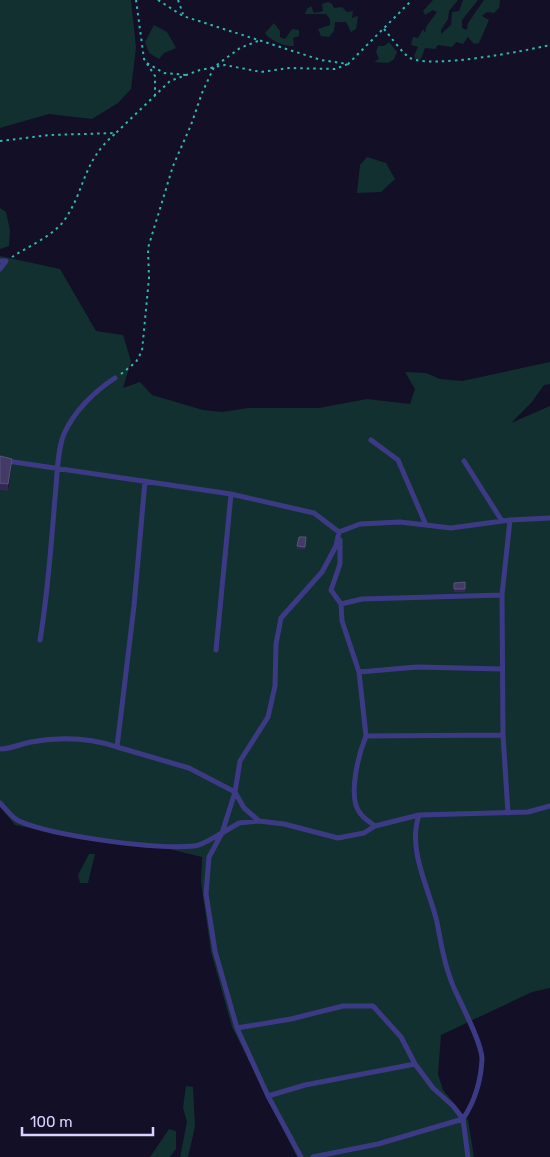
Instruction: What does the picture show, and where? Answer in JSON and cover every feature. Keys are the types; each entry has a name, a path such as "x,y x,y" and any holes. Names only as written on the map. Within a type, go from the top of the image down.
{"lane":[{"path":"0,268 3,261"},
{"path":"40,640 46,603 63,435 73,418 100,388 115,378"},
{"path":"371,440 398,460 411,495 426,525"},
{"path":"0,460 231,494 314,513 339,532"},
{"path":"464,461 502,521"},
{"path":"117,747 134,606 145,481"},
{"path":"216,650 231,494"},
{"path":"339,532 360,524 400,522 451,528 510,520 550,518"},
{"path":"508,813 503,735 502,595 510,520"},
{"path":"339,532 340,564 331,590 341,604 346,636 359,672 366,736 357,757 355,795 358,812 375,826"},
{"path":"300,1157 268,1096 237,1028 215,951 206,894 208,857 222,833 235,792 240,761 268,717 275,686 276,644 281,618 322,572 336,546 339,532"},
{"path":"341,604 362,599 502,595"},
{"path":"359,672 417,667 502,669"},
{"path":"366,736 503,735"},
{"path":"0,749 9,749 30,742 77,739 100,742 189,768 235,792 244,808 259,821"},
{"path":"0,803 17,821 36,827 95,838 168,847 197,846 239,823 259,821 284,824 338,838 419,815 528,812 550,806"},
{"path":"313,1157 378,1144 463,1119 478,1090 482,1057 453,986 441,947 436,920 418,856 415,827 419,815"},
{"path":"237,1028 291,1019 314,1011 343,1006 373,1006 401,1037 415,1064 433,1088 453,1106 463,1119 468,1157"},
{"path":"268,1096 305,1086 415,1064"}],"path":[{"path":"136,0 145,61 156,76 155,96"},
{"path":"158,0 183,16 321,60 348,64"},
{"path":"178,0 183,16"},
{"path":"3,261 61,224 70,212 87,168 102,144 170,82 214,67 236,66 261,72 289,68 335,69 348,64 412,0"},
{"path":"384,29 410,58 428,61 514,53 550,45"},
{"path":"115,378 136,362 142,351 149,278 148,248 173,166 214,67 240,48 258,41"},
{"path":"145,61 164,73 188,75"},
{"path":"0,141 50,135 116,133"}],"green space":[{"path":"0,0 131,0 136,48 131,89 118,103 92,119 49,114 0,128"},
{"path":"433,0 458,0 449,11 448,19 441,30 441,34 451,25 452,12 459,11 463,0 478,0 462,20 462,28 467,30 468,23 484,0 500,0 499,8 494,13 487,12 482,16 489,20 479,43 474,44 468,37 463,44 456,42 452,47 438,45 435,49 425,48 421,59 416,60 414,56 418,47 411,45 413,37 418,38 423,29 425,33 426,27 437,12 433,10 425,15 423,11"},
{"path":"328,2 334,8 342,7 347,12 353,11 352,18 358,16 356,29 351,32 346,22 335,22 334,31 329,37 321,36 318,29 330,25 330,19 326,14 305,14 311,6 314,13 323,11 322,4"},
{"path":"274,23 280,31 280,37 285,39 292,29 299,30 299,36 293,38 294,46 278,42 267,36 265,33"},
{"path":"154,25 167,32 176,48 164,53 159,59 149,53 145,42"},
{"path":"389,42 397,52 394,59 388,63 374,62 379,59 376,52 378,46 384,46"},
{"path":"367,157 386,163 395,179 381,192 357,193 360,165"},
{"path":"0,208 6,212 10,230 9,246 0,249"},
{"path":"0,256 60,269 96,331 123,335 131,361 123,388 140,382 152,395 203,410 222,412 248,408 319,408 367,399 410,404 415,389 405,372 426,373 440,379 462,381 550,362 550,384 544,385 532,402 511,423 550,406 550,988 532,992 441,1035 438,1074 443,1090 468,1120 474,1157 297,1157 232,1027 211,952 201,882 202,857 169,849 89,840 15,825 0,807"},
{"path":"89,854 95,854 88,883 80,883 78,875"},
{"path":"186,1086 193,1087 195,1127 188,1157 180,1157 187,1122 183,1108"},
{"path":"169,1129 176,1131 176,1149 170,1157 150,1157"}],"building":[{"path":"0,456 12,459 8,484 0,483"},
{"path":"299,537 306,537 305,547 297,546"},
{"path":"465,582 465,589 454,589 454,583"}]}
